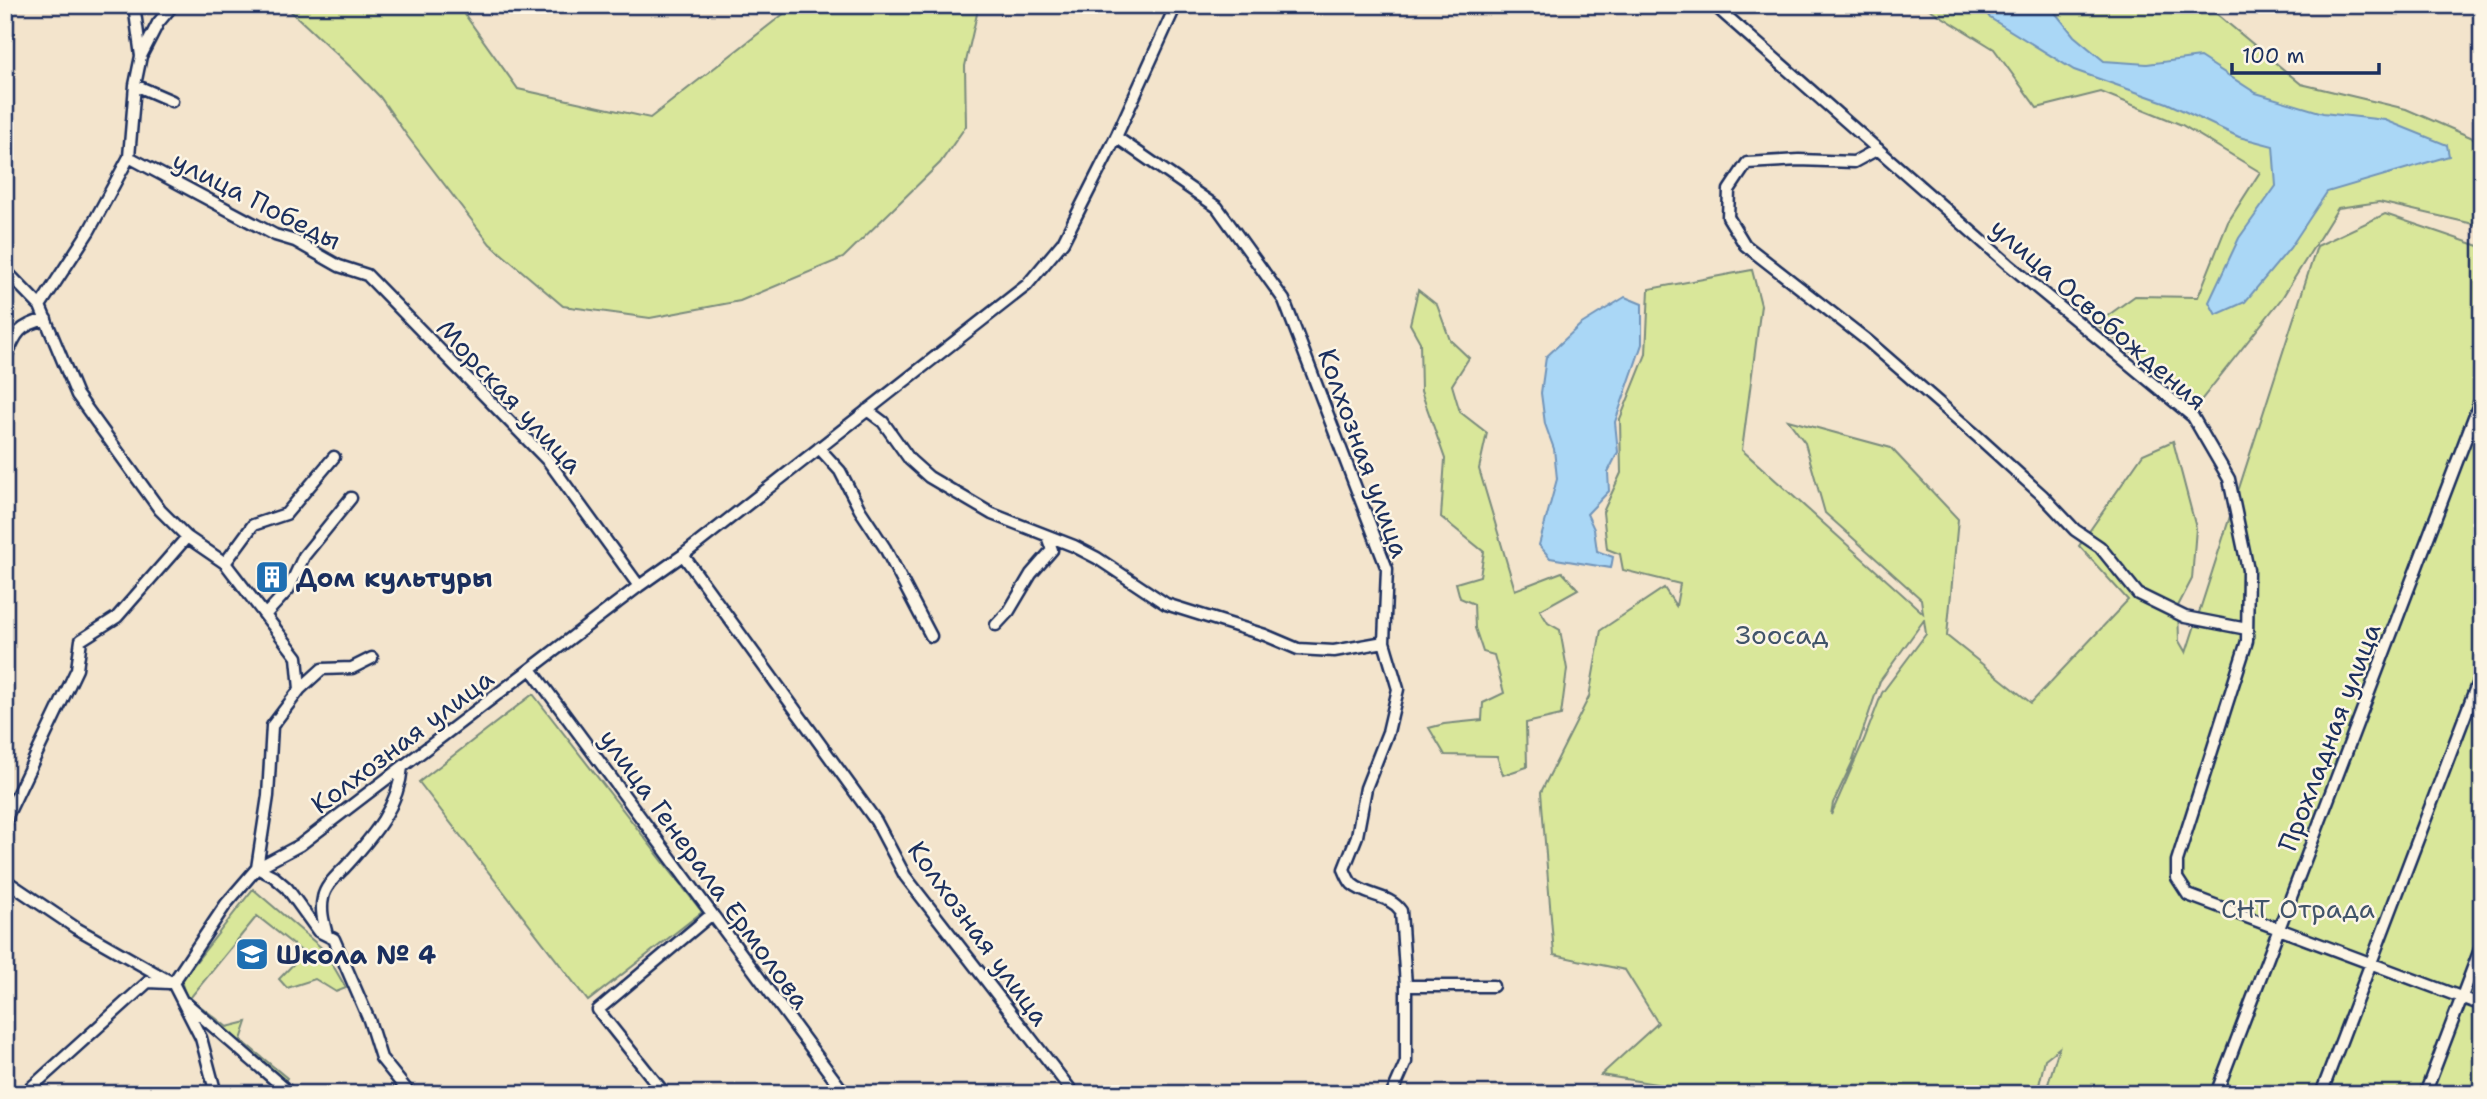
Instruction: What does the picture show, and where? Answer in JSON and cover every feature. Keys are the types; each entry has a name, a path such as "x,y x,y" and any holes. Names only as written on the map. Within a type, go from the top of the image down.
{"street":[{"path":"40,306 89,231 129,157 135,85 141,56 158,23 173,5"},
{"name":"Колхозная улица","path":"173,983 226,904 257,867 300,845 683,555 1027,285 1063,242 1116,136 1176,5"},
{"name":"улица Освобождения","path":"1714,5 2008,264 2193,416 2229,479 2248,570 2247,641 2177,861 2177,878 2188,895 2482,1005"},
{"path":"135,10 158,23"},
{"path":"135,10 141,56"},
{"path":"135,85 172,101"},
{"name":"Колхозная улица","path":"1116,136 1217,207 1284,300 1387,569 1384,642 1398,689 1388,733 1366,788 1357,836 1343,870 1352,884 1389,900 1401,911 1406,986"},
{"path":"1878,149 1854,162 1799,160 1747,163 1729,190 1728,218 1745,245 1868,341 2042,495 2075,530 2100,547 2138,594 2185,617 2247,629"},
{"name":"улица Победы","path":"129,157 275,235 295,241 339,266 367,275"},
{"path":"5,270 40,306 77,395 160,510 187,537 225,563 297,657 300,689"},
{"name":"Морская улица","path":"367,275 549,462 639,586"},
{"path":"5,359 13,339 26,324 46,319"},
{"name":"Прохладная улица","path":"2216,1094 2482,396"},
{"path":"867,410 883,422 910,460 929,477 992,513 1097,558 1166,604 1265,635 1298,649 1334,651 1384,642"},
{"path":"819,448 840,471 860,510 885,548 931,636"},
{"path":"225,563 253,525 286,514 334,457"},
{"path":"265,615 288,590 304,556 351,498"},
{"path":"996,625 1009,611 1031,574 1052,550 1047,536"},
{"path":"5,828 8,814 77,669 81,640 117,617 187,537"},
{"name":"Колхозная улица","path":"683,555 876,821 905,876 1074,1094"},
{"path":"372,658 352,668 322,669 300,689 272,726 268,796 257,867 286,888 318,931 334,939 369,1020 381,1058 410,1094"},
{"name":"улица Генерала Ермолова","path":"531,669 845,1094"},
{"path":"2320,1094 2482,671"},
{"path":"327,935 322,913 323,897 328,886 383,821 394,797 402,767"},
{"path":"5,880 76,928 173,983 201,1038 216,1094"},
{"path":"665,1094 598,1010 712,914"},
{"path":"2425,1094 2482,944"},
{"path":"24,1094 148,982 173,983"},
{"path":"1392,1094 1406,1062 1406,986 1493,986"},
{"path":"183,1000 291,1094"}],"green space":[{"path":"284,5 458,5 518,89 650,118 795,5 979,5 965,66 966,126 940,163 843,258 740,301 650,318 563,306 490,244 380,97"},
{"path":"1923,5 2206,5 2301,84 2406,109 2482,142 2482,226 2379,202 2338,208 2282,298 2198,404 2096,324 2135,296 2198,297 2228,222 2260,172 2182,125 2101,92 2037,108 1994,49"},
{"path":"2385,214 2482,247 2482,1094 2045,1094 2059,1048 2045,1059 2037,1094 1671,1094 1668,1086 1601,1075 1658,1023 1625,970 1554,955 1541,792 1589,697 1601,630 1664,588 1676,606 1680,584 1623,570 1620,554 1607,549 1603,512 1621,473 1620,419 1646,354 1649,289 1752,270 1761,305 1742,450 1923,613 1921,599 1825,513 1805,443 1788,420 1891,448 1958,519 1947,636 2031,703 2128,600 2079,546 2143,454 2173,441 2196,528 2192,579 2178,606 2179,641 2186,653 2317,246","holes":["1924,620 1926,634 1882,693 1831,815 1833,803 1852,763 1880,681"]},
{"path":"1418,290 1437,305 1450,340 1469,358 1452,385 1460,412 1487,433 1479,469 1515,590 1562,572 1578,589 1540,610 1548,623 1560,630 1567,669 1561,715 1526,723 1527,767 1503,775 1497,756 1445,755 1429,728 1482,720 1483,703 1504,693 1494,655 1483,652 1475,628 1474,604 1460,598 1456,583 1480,576 1484,552 1441,517 1445,459 1421,391 1420,342 1410,324"},
{"path":"533,694 702,912 588,1001 419,782"},
{"path":"253,889 324,950 346,988 336,992 315,979 287,988 279,979 304,953 257,916 190,998 227,1027 247,1022 241,1040 287,1078 284,1083 187,999 181,981"}],"water":[{"path":"1981,5 2049,5 2074,36 2104,61 2147,64 2200,57 2256,93 2323,113 2385,120 2447,145 2449,156 2327,192 2290,248 2245,302 2216,315 2209,302 2239,238 2276,186 2273,146 2239,137 2167,103 2074,70 1990,18"},
{"path":"1625,297 1642,304 1642,344 1615,422 1618,452 1608,472 1609,491 1587,514 1594,529 1597,551 1613,557 1611,568 1550,558 1539,545 1557,479 1554,449 1545,424 1541,393 1546,357 1580,325"}],"place":[{"name":"Дом культуры","path":"272,577"},
{"name":"Школа № 4","path":"252,954"}],"park label":[{"name":"Зоосад","path":"1782,634"},
{"name":"СНТ Отрада","path":"2298,908"}]}
